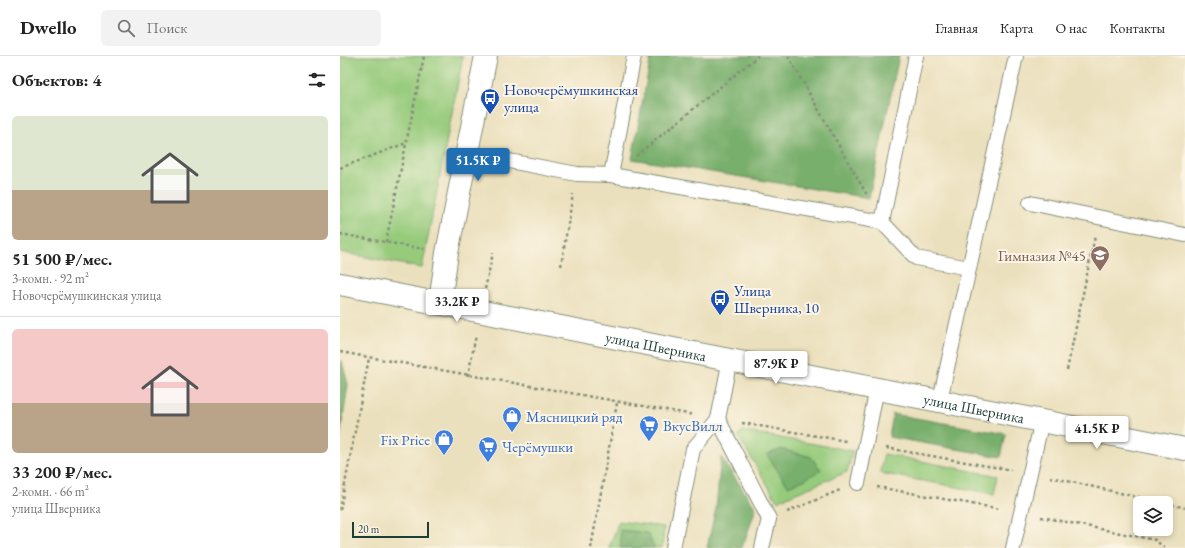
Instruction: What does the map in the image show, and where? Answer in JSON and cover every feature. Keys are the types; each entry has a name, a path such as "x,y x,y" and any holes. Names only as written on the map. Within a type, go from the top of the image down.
{"street":[{"path":"440,302 447,254 486,56"},
{"name":"улица Шверника","path":"340,284 440,302 1185,449"}],"lane":[{"path":"611,175 634,56"},
{"path":"882,222 916,56"},
{"path":"940,400 1016,56"},
{"path":"467,152 577,174 611,175 882,222 916,258 969,268"},
{"path":"1030,203 1100,216 1185,235"},
{"path":"673,548 693,449 718,419 730,359"},
{"path":"858,483 877,388"},
{"path":"718,419 769,519 762,548"},
{"path":"1013,548 1042,420"}],"path":[{"path":"386,242 424,56"},
{"path":"611,175 758,56"},
{"path":"788,56 882,222"},
{"path":"340,168 406,143"},
{"path":"561,266 577,174"},
{"path":"1067,370 1100,216"},
{"path":"340,234 447,254"},
{"path":"468,376 493,253"},
{"path":"340,352 617,403 1030,473 1134,496"},
{"path":"340,510 369,358"},
{"path":"591,548 617,403"},
{"path":"769,519 858,483 1021,513 1155,540 1165,548"},
{"path":"1173,505 1185,508"}],"green space":[{"path":"340,56 463,56 422,268 340,252"},
{"path":"651,56 899,56 869,198 632,159"},
{"path":"340,361 342,361 348,385 340,438"},
{"path":"893,414 1006,434 1001,457 889,437"},
{"path":"742,431 853,451 847,472 777,501 738,436"},
{"path":"781,449 811,457 821,470 804,480 788,486 767,455"},
{"path":"884,454 998,476 994,494 880,473"},
{"path":"721,457 756,509 742,548 707,548 716,508"},
{"path":"619,521 664,527 662,548 609,548"},
{"path":"620,530 647,533 655,548 621,548"}],"place":[{"name":"Новочерёмушкинская улица","path":"490,115"},
{"name":"Гимназия №45","path":"1100,272"},
{"name":"Улица Шверника, 10","path":"720,316"},
{"name":"Мясницкий ряд","path":"512,433"},
{"name":"ВкусВилл","path":"649,442"},
{"name":"Fix Price","path":"444,456"},
{"name":"Черёмушки","path":"488,463"}]}
